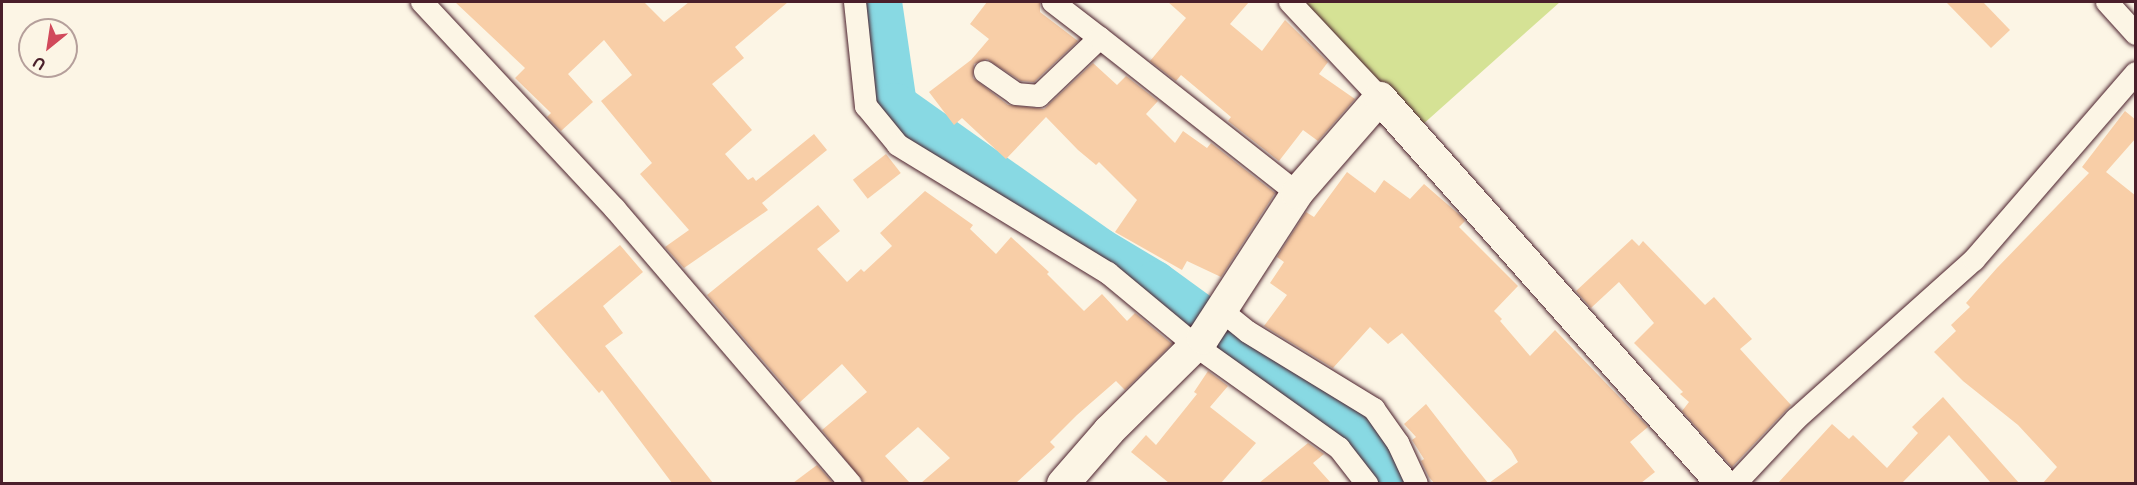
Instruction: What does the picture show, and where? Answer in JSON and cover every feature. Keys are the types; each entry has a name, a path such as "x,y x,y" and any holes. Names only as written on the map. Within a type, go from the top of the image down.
{"street":[{"path":"423,2 615,209 851,483"},
{"path":"855,2 866,106 897,145 1108,273 1209,328 1339,448 1367,483"},
{"path":"1053,2 1297,193"},
{"path":"1290,2 1380,98 1723,483"},
{"path":"2107,2 2136,34"},
{"path":"984,72 1016,94 1039,96 1100,38"},
{"path":"1735,483 1796,419 1974,260 2136,73"},
{"path":"1064,483 1109,431 1209,328 1297,193 1380,98"},
{"path":"1209,328 1248,332 1374,409 1398,443 1417,483"}],"green space":[{"path":"1293,2 1560,2 1412,134"}],"building":[{"path":"455,2 644,2 664,22 689,2 788,2 735,47 744,58 712,84 752,130 725,154 748,180 753,177 756,181 814,134 827,150 762,203 768,210 684,268 665,247 689,230 640,174 652,163 601,101 632,75 604,40 568,74 593,102 561,131 547,117 551,113 515,78 525,68"},
{"path":"987,2 1040,2 1040,12 1078,41 1034,82 1021,81 987,59 974,64 973,78 1008,105 1044,109 1093,63 1117,85 1126,76 1158,101 1146,114 1175,143 1183,131 1207,148 1211,143 1275,193 1221,277 1187,261 1182,270 1115,232 1137,200 1099,162 1096,165 1078,150 1046,117 1006,159 962,118 954,125 929,92 971,60 989,39 970,24"},
{"path":"1168,2 1249,2 1230,24 1262,51 1285,20 1328,62 1319,74 1355,99 1318,141 1303,130 1279,161 1228,121 1231,117 1181,75 1176,81 1150,61 1186,18"},
{"path":"1946,2 1983,2 2010,30 1991,48"},
{"path":"2125,111 2136,120 2136,138 2106,172 2136,196 2136,483 2043,483 2057,467 2018,425 1963,381 1934,352 1956,331 1951,325 1970,307 1966,303 2089,173 2082,167"},
{"path":"886,154 901,173 868,199 853,180"},
{"path":"1347,172 1375,193 1384,180 1410,199 1424,184 1462,217 1465,221 1459,227 1518,286 1494,311 1502,319 1500,321 1530,356 1555,330 1648,427 1630,442 1655,472 1641,483 1489,483 1518,462 1511,450 1402,333 1388,344 1370,327 1333,368 1264,326 1287,295 1270,283 1284,262 1277,257 1306,212 1314,217"},
{"path":"925,191 973,225 970,229 996,254 1011,237 1049,272 1047,274 1084,311 1102,294 1127,321 1135,313 1172,344 1125,390 1116,381 1077,415 1050,442 1055,447 1016,483 921,483 950,458 918,427 885,456 910,483 864,483 822,430 867,392 842,364 799,403 707,295 818,205 840,231 817,249 847,282 861,269 864,272 892,246 880,233"},
{"path":"1632,239 1639,246 1643,241 1705,305 1714,297 1752,339 1740,349 1791,405 1732,467 1682,411 1689,402 1680,394 1683,392 1634,343 1654,323 1619,282 1591,308 1576,291"},
{"path":"620,245 643,272 603,306 623,333 605,346 713,483 672,483 602,390 599,393 534,316"},
{"path":"1208,371 1228,386 1210,407 1256,443 1221,483 1169,483 1131,452 1146,435 1156,445 1197,394 1194,392"},
{"path":"1943,397 2019,483 1991,483 1949,435 1902,483 1778,483 1832,424 1849,439 1853,435 1887,468 1918,433 1912,427"},
{"path":"1426,404 1488,483 1434,483 1429,477 1421,461 1424,459 1412,440 1416,437 1404,424"},
{"path":"1308,443 1324,454 1313,463 1331,483 1259,483"},
{"path":"817,465 833,483 793,483"}],"waterway":[{"path":"880,2 895,105 1100,250 1155,283 1266,364 1367,441 1395,484"}]}
